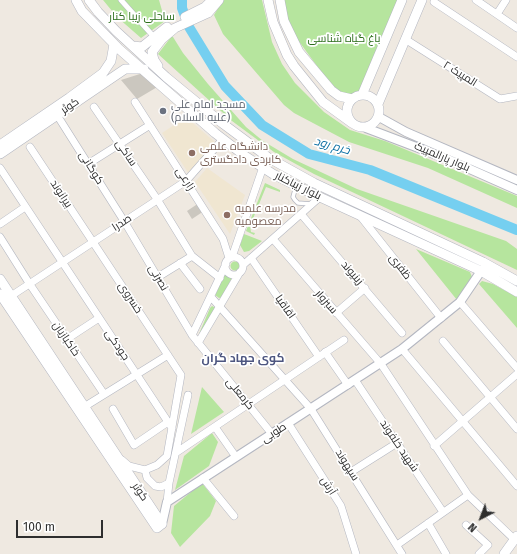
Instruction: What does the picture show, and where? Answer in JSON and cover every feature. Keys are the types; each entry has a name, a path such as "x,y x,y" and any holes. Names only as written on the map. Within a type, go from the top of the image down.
{"main road":[{"name":"بلوار زیباکنار","path":"76,0 82,11 114,44 223,139 272,174 359,215 517,281"},
{"name":"بلوار زیباکنار","path":"89,0 98,12 166,77 250,145 277,164 484,268 517,292"},
{"path":"200,14 212,0"},
{"path":"133,46 142,47 154,37 174,25 200,14 208,13 219,0"},
{"path":"268,0 273,22 287,55 294,66 323,102 356,126 366,128 375,123 379,117 378,104 422,0"},
{"path":"280,0 284,21 298,52 331,90 339,96 352,99 362,95 371,97 378,104"},
{"path":"362,95 402,0"},
{"path":"166,77 154,60 152,52 174,25"},
{"name":"کوثر","path":"0,145 57,115 106,76 111,61 114,44"},
{"name":"کوثر","path":"0,154 29,130 106,76 124,69 144,69"},
{"path":"352,99 347,108 349,118 352,123"},
{"path":"272,174 277,164"},
{"name":"کوثر","path":"0,279 5,297 81,409 157,528 162,524 111,449 81,409"},
{"path":"504,554 516,539"}],"street":[{"path":"121,0 154,37"},
{"path":"476,0 517,28"},
{"path":"497,14 506,0"},
{"path":"434,2 517,57"},
{"name":"المپیک ۲","path":"405,39 500,99 517,96"},
{"name":"زارعی","path":"135,102 223,239 229,260"},
{"name":"ساکی","path":"94,106 158,199 192,256"},
{"name":"کوگانی","path":"57,115 124,221"},
{"name":"بلوار پارالمپیک","path":"379,117 406,132 517,180"},
{"path":"88,164 150,125"},
{"name":"بلوار پارالمپیک","path":"366,128 438,155 517,190"},
{"name":"صدرا","path":"5,297 62,262 186,181 223,139"},
{"name":"بیرانوند","path":"30,147 92,242"},
{"path":"192,335 229,260 263,167"},
{"name":"جودکی","path":"0,168 170,425"},
{"path":"229,260 227,271 230,274 237,274 251,258 320,197"},
{"path":"0,224 25,207"},
{"name":"زینیوند","path":"301,214 402,333"},
{"name":"ظفری","path":"359,215 441,318"},
{"name":"نصرتی","path":"124,221 192,335"},
{"name":"خاکبازیان","path":"0,237 29,283 104,394"},
{"name":"سبزوار","path":"273,239 381,364"},
{"name":"خسروی","path":"92,242 181,375 170,425"},
{"path":"158,277 192,256 220,278"},
{"path":"229,260 238,258 242,269"},
{"name":"اقاقیا","path":"251,258 322,354 351,383"},
{"path":"180,263 200,289"},
{"name":"طوبی","path":"166,502 402,349 460,302 484,268"},
{"path":"198,343 242,269"},
{"path":"336,313 365,288"},
{"name":"سپهوند","path":"211,298 286,379 311,409 402,554"},
{"path":"460,302 517,368"},
{"path":"67,339 99,318"},
{"name":"کرمعلی","path":"192,335 272,434"},
{"path":"177,452 344,340"},
{"path":"443,341 517,429"},
{"path":"402,349 464,420 517,486"},
{"path":"81,409 168,355"},
{"path":"381,364 434,446 468,495 516,539"},
{"path":"434,446 517,374"},
{"name":"شهید خلفوند","path":"351,383 397,443 443,512"},
{"path":"162,524 169,483 177,452 188,396"},
{"path":"113,409 134,445 170,425"},
{"name":"آرش","path":"288,424 341,506 356,554"},
{"path":"111,449 129,466 145,470 157,465 167,456 170,425"},
{"path":"215,427 236,457"},
{"path":"351,472 397,443"},
{"path":"145,470 147,478 155,486 160,487 169,483"},
{"path":"203,478 234,516"},
{"path":"396,545 468,495"},
{"path":"428,523 446,554"},
{"path":"466,524 488,545 479,554"}],"lane":[{"path":"296,185 295,200 298,203 313,204"}],"shaded area":[{"name":"دانشگاه علمی کابردی دادگستری","path":"186,117 216,143 189,174 162,133"},
{"name":"مدرسه علمیه معصومیه","path":"207,168 245,195 230,234 195,182"}],"green space":[{"name":"ساحلی زیبا کنار","path":"103,0 159,0 165,21 141,38 117,17"},
{"path":"223,0 262,0 272,42 282,64 295,83 324,112 350,130 385,141 517,196 517,208 428,168 349,142 294,113 284,105 223,34 214,15"},
{"name":"باغ گیاه شناسی","path":"283,0 402,0 362,95 339,96 284,21"},
{"path":"171,37 173,37 183,53 208,84 246,127 263,141 293,159 357,189 506,241 517,249 517,270 314,174 274,152 232,121 158,54"},
{"path":"265,183 280,190 280,192 266,187 250,226 251,232 255,233 254,235 246,231"},
{"path":"244,234 262,241 249,251 244,252 240,245"},
{"path":"416,249 470,272 472,277 457,300"},
{"path":"233,262 237,262 239,266 237,270 233,270 231,268 231,264"},
{"path":"225,273 232,278 222,297 219,298 215,295"},
{"path":"482,281 493,284 517,297 517,328 479,284"},
{"path":"212,306 216,308 199,334 210,308"},
{"path":"202,387 224,412 191,434"},
{"path":"212,433 218,442 209,466 175,490 184,456"},
{"path":"202,483 216,501 210,516 180,547 171,533 174,506"}],"building":[{"path":"143,73 159,86 137,99 121,80"},
{"path":"199,203 204,211 192,219 187,211"}],"waterway":[{"name":"خرم رود","path":"182,0 182,8 189,27 225,86 262,125 309,154 370,170 517,230"}],"place":[{"name":"مسجد امام علی (علیه السلام)","path":"163,111"},
{"name":"دانشگاه علمی کابردی دادگستری","path":"192,153"},
{"name":"مدرسه علمیه معصومیه","path":"227,215"}],"district":[{"name":"کوی جهاد گران","path":"243,359"}]}
